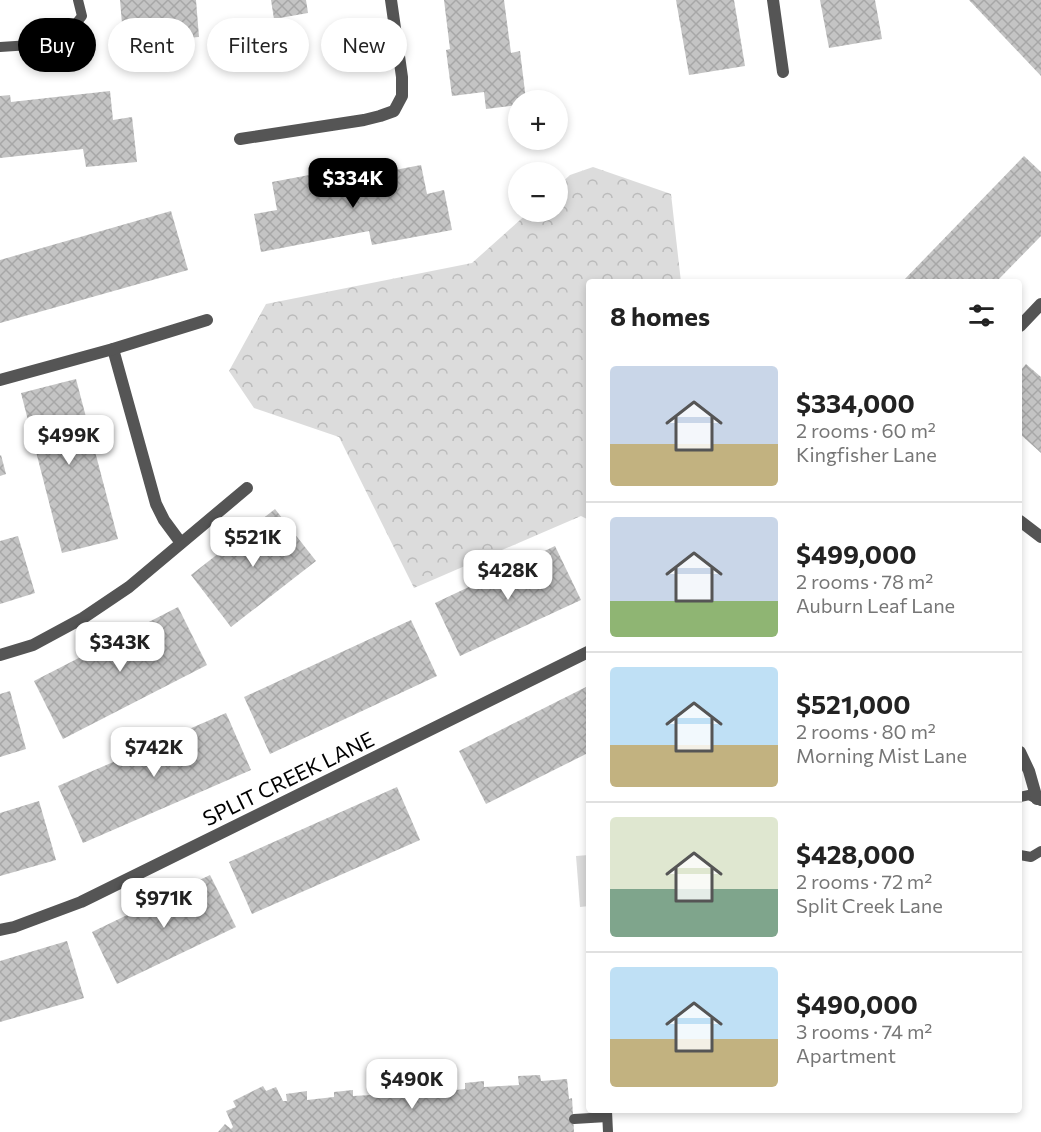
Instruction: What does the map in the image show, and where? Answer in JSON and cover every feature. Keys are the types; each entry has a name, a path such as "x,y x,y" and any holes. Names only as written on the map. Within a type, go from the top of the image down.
{"street":[{"path":"240,139 364,120 394,111 402,96 402,77 391,0"},
{"path":"773,0 783,72"},
{"path":"1022,324 1041,304"},
{"path":"0,380 207,320"},
{"path":"113,349 156,504 164,520 181,543"},
{"path":"0,655 33,645 83,618 129,587 247,488"},
{"path":"1022,523 1041,537"},
{"name":"SPLIT CREEK LANE","path":"0,930 81,902 586,653"},
{"path":"1022,756 1039,800"}],"lane":[{"path":"0,47 61,43 82,16 78,0"},
{"path":"1022,797 1029,795 1039,800"},
{"path":"1022,855 1031,857 1041,851"},
{"path":"574,1119 607,1113 608,1132"}],"green space":[{"path":"593,167 671,194 681,279 586,279 586,518 581,516 414,588 339,437 254,408 229,371 266,304 472,263 518,222 568,222 568,177"},
{"path":"586,855 586,906 580,907 576,856"}],"building":[{"path":"120,0 196,0 199,37 195,37 195,18 122,18"},
{"path":"271,0 306,0 308,13 274,18"},
{"path":"444,0 504,0 511,53 520,51 525,90 508,90 508,106 486,109 484,92 452,96 446,50 450,49"},
{"path":"676,0 734,0 745,66 689,75"},
{"path":"820,0 875,0 882,39 829,48"},
{"path":"969,0 1041,0 1041,76"},
{"path":"110,91 113,120 132,117 137,162 86,167 83,149 0,158 0,96 10,95 11,102"},
{"path":"1024,156 1041,172 1041,236 999,279 905,279"},
{"path":"421,165 427,194 444,190 452,230 372,245 369,231 261,252 254,214 277,210 272,182 320,173 322,184"},
{"path":"171,211 188,270 0,323 0,260"},
{"path":"1026,364 1041,377 1041,453 1022,436 1022,369"},
{"path":"76,379 118,539 62,553 21,393"},
{"path":"0,456 6,474 0,476"},
{"path":"275,509 316,561 231,627 191,575"},
{"path":"18,536 35,593 0,604 0,541"},
{"path":"555,546 581,600 460,656 435,603"},
{"path":"178,607 207,665 63,739 34,681"},
{"path":"411,620 437,676 270,754 244,697"},
{"path":"586,687 586,754 486,804 459,751"},
{"path":"10,691 26,749 0,757 0,694"},
{"path":"226,713 251,770 83,843 58,786"},
{"path":"397,787 420,840 252,914 229,862"},
{"path":"39,801 56,860 0,876 0,813"},
{"path":"210,875 236,927 117,984 92,932"},
{"path":"67,941 84,998 0,1022 0,961"},
{"path":"540,1075 541,1081 567,1079 569,1099 572,1098 574,1132 218,1132 225,1124 231,1129 233,1127 226,1111 236,1107 233,1101 263,1086 266,1091 276,1087 283,1101 287,1101 286,1094 307,1091 307,1100 334,1097 334,1092 353,1090 353,1096 371,1095 370,1089 394,1088 394,1094 427,1091 427,1085 446,1084 447,1091 465,1089 465,1083 484,1081 484,1087 519,1085 518,1076"}]}
